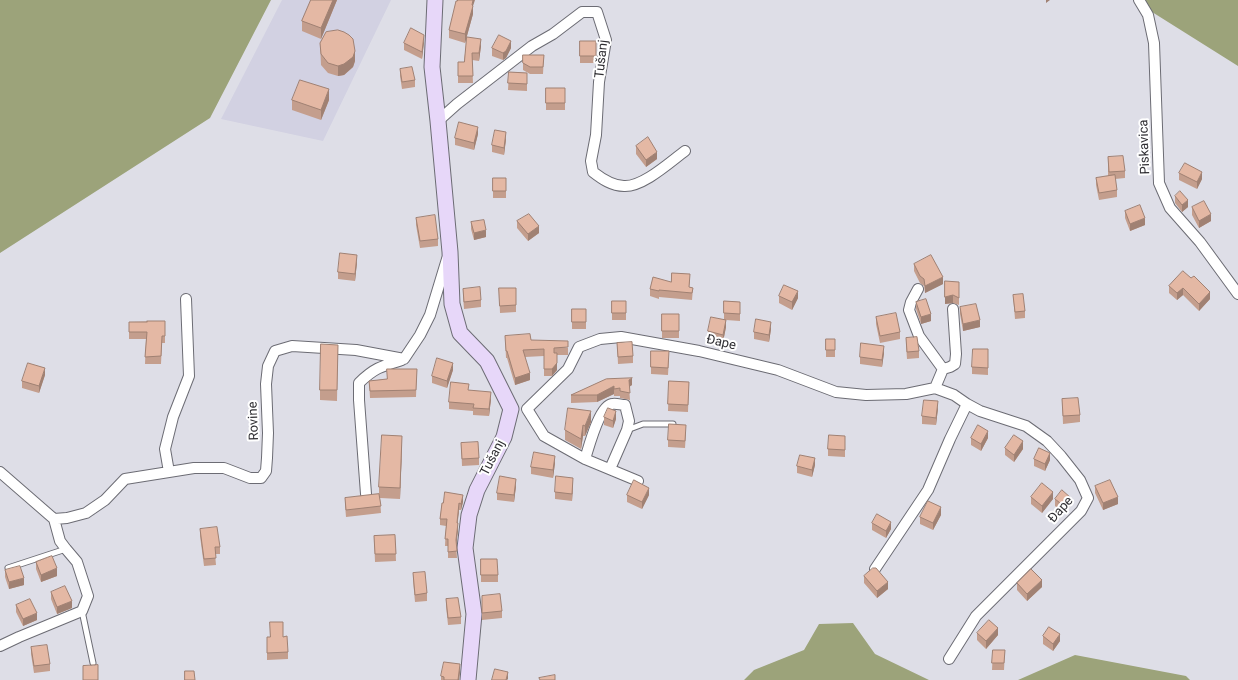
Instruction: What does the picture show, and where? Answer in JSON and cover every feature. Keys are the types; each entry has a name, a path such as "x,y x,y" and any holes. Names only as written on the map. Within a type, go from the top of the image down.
{"street":[{"path":"435,0 432,67 450,252 452,304 460,333 487,361 511,409 527,409 544,436 585,460 638,481"},
{"name":"Piskavica","path":"1139,0 1148,15 1154,43 1159,183 1170,208 1200,242 1238,294"},
{"name":"Tušanj","path":"438,121 457,104 532,46 553,34 582,12 597,12 606,40 599,82 596,135 592,161 593,172 605,181 625,186 643,182 685,151"},
{"path":"366,494 359,383 368,374 379,367 404,359 420,336 430,315 450,252"},
{"path":"918,289 909,310 919,336 943,369"},
{"path":"169,472 165,449 173,417 189,376 186,299"},
{"path":"943,369 955,364 956,359 953,309"},
{"name":"Đape","path":"527,409 568,369 579,348 600,339 620,337 699,351 778,370 836,392 866,395 906,394 935,388 954,395 980,411 1026,426 1047,441 1061,456 1080,480 1088,498 1081,511 976,616 949,659"},
{"name":"Rovine","path":"54,519 67,518 86,513 105,500 125,479 194,468 224,468 250,478 261,478 266,471 267,458 268,433 266,384 268,366 275,351 292,346 356,350 404,359"},
{"path":"935,388 943,369"},
{"path":"585,460 600,415 604,408 612,404 625,406 628,421 627,430 610,469"},
{"path":"875,569 928,490 967,404"},
{"name":"Tušanj","path":"468,680 474,614 465,548 468,515 477,490 504,437 511,409"},
{"path":"0,472 54,519 57,533 66,549 77,562 88,596 82,612 0,646"}],"lane":[{"path":"627,430 643,424 673,424"},
{"path":"8,568 66,549"},
{"path":"82,612 93,663"}],"shaded area":[{"path":"282,0 391,0 323,141 221,119"}],"green space":[{"path":"0,0 271,0 210,118 0,253"},
{"path":"1133,0 1238,0 1238,66"},
{"path":"853,623 875,654 929,680 744,680 754,670 804,650 819,624"},
{"path":"1075,655 1186,676 1190,680 1018,680"}],"building":[{"path":"311,0 333,0 321,28 302,21"},
{"path":"473,0 473,6 465,34 449,30 456,1"},
{"path":"411,28 424,35 422,52 404,43"},
{"path":"338,30 349,35 353,39 355,51 353,57 344,64 338,66 328,63 321,54 320,43 326,32"},
{"path":"499,35 511,41 506,51 503,53 492,48"},
{"path":"467,37 481,39 479,53 472,53 473,76 458,76 458,62 464,62"},
{"path":"580,41 596,41 596,56 580,56"},
{"path":"523,55 544,55 543,67 530,67 523,63"},
{"path":"412,67 415,80 402,82 400,69"},
{"path":"509,72 527,73 527,84 508,83"},
{"path":"300,80 329,89 321,110 292,100"},
{"path":"546,88 565,88 565,103 546,103"},
{"path":"459,122 478,127 474,143 455,138"},
{"path":"495,130 506,132 504,148 492,145"},
{"path":"648,137 657,152 646,160 636,146"},
{"path":"1123,156 1125,171 1109,172 1108,157"},
{"path":"1185,163 1202,172 1197,182 1179,173"},
{"path":"1115,175 1117,190 1099,193 1096,178"},
{"path":"493,178 506,178 506,191 493,191"},
{"path":"1180,191 1188,200 1182,205 1175,196"},
{"path":"1204,201 1211,214 1199,221 1192,207"},
{"path":"1140,205 1145,218 1130,224 1125,211"},
{"path":"529,214 539,226 528,234 517,221"},
{"path":"435,215 438,239 420,241 416,218"},
{"path":"484,220 486,230 474,233 471,222"},
{"path":"340,253 357,255 355,274 338,272"},
{"path":"931,255 943,277 925,286 924,279 920,276 914,264"},
{"path":"1183,271 1191,278 1194,276 1210,292 1199,304 1183,288 1177,293 1169,286"},
{"path":"672,273 690,274 689,287 693,288 692,293 650,289 653,277 671,282"},
{"path":"945,281 959,282 959,298 953,295 945,297"},
{"path":"784,285 798,291 792,302 779,296"},
{"path":"480,287 481,300 464,302 463,289"},
{"path":"499,288 516,288 516,305 500,306"},
{"path":"1023,294 1025,311 1015,312 1013,295"},
{"path":"926,299 931,314 921,317 916,302"},
{"path":"612,301 626,301 626,313 612,313"},
{"path":"724,301 740,302 740,314 724,313"},
{"path":"976,304 980,320 963,324 960,307"},
{"path":"572,309 586,309 586,322 572,322"},
{"path":"896,313 900,332 880,336 876,317"},
{"path":"662,314 679,314 679,331 662,331"},
{"path":"711,317 726,320 723,335 708,331"},
{"path":"756,319 771,322 769,335 754,332"},
{"path":"165,321 165,336 162,336 161,356 145,357 147,332 129,332 129,322"},
{"path":"530,334 531,340 568,341 568,347 554,348 554,353 557,353 557,363 552,369 544,369 544,349 523,350 530,373 515,378 506,351 505,336"},
{"path":"917,337 919,351 907,352 906,338"},
{"path":"826,339 835,339 835,350 826,350"},
{"path":"632,342 633,356 618,357 617,343"},
{"path":"861,343 884,346 882,360 860,357"},
{"path":"321,344 338,345 337,390 320,390"},
{"path":"973,349 988,349 988,368 972,367"},
{"path":"651,351 669,351 668,368 651,367"},
{"path":"437,358 453,363 447,381 432,376"},
{"path":"28,363 45,368 39,386 22,381"},
{"path":"387,369 417,369 416,390 370,391 369,381 387,379"},
{"path":"632,378 629,380 630,393 620,391 620,388 614,389 614,386 597,395 571,395 606,379"},
{"path":"669,381 689,382 688,405 668,404"},
{"path":"451,382 469,384 468,390 491,392 489,409 473,408 474,404 449,402"},
{"path":"1078,398 1080,415 1063,416 1062,399"},
{"path":"924,400 938,401 936,418 922,416"},
{"path":"568,408 591,411 585,426 583,425 581,439 565,430"},
{"path":"608,408 616,411 613,421 604,417"},
{"path":"669,424 686,425 685,441 668,440"},
{"path":"978,425 988,431 981,444 971,438"},
{"path":"382,435 402,436 400,488 379,487"},
{"path":"829,435 845,436 845,450 828,449"},
{"path":"1014,435 1023,441 1014,455 1005,448"},
{"path":"478,442 479,458 462,459 461,443"},
{"path":"1039,448 1050,453 1045,464 1034,459"},
{"path":"534,452 555,456 553,470 531,467"},
{"path":"800,455 815,458 812,470 797,466"},
{"path":"500,476 516,479 514,495 497,493"},
{"path":"556,476 573,478 572,494 555,492"},
{"path":"634,480 649,488 642,502 627,495"},
{"path":"1110,480 1118,497 1103,503 1095,486"},
{"path":"1042,483 1053,492 1042,506 1031,497"},
{"path":"1062,490 1071,498 1064,506 1055,499"},
{"path":"445,492 463,495 461,504 459,503 456,540 457,551 448,552 448,539 445,539 447,519 440,519"},
{"path":"379,494 381,506 346,510 345,498"},
{"path":"928,501 941,507 933,523 920,517"},
{"path":"877,514 891,522 886,531 872,523"},
{"path":"217,527 220,547 215,547 216,558 204,559 200,529"},
{"path":"395,535 396,554 375,554 374,536"},
{"path":"52,556 57,568 41,575 36,562"},
{"path":"481,559 497,559 498,575 481,575"},
{"path":"20,566 24,578 9,582 5,570"},
{"path":"873,568 876,568 888,582 877,591 864,576"},
{"path":"1031,569 1042,580 1027,594 1017,583"},
{"path":"425,572 427,593 415,595 413,573"},
{"path":"65,586 72,601 57,607 51,592"},
{"path":"500,594 502,611 482,613 482,596"},
{"path":"458,598 461,617 448,618 446,599"},
{"path":"30,599 37,613 23,619 16,605"},
{"path":"989,620 998,628 986,641 977,633"},
{"path":"270,622 283,622 283,637 287,636 288,652 267,653 267,637 270,637"},
{"path":"1049,627 1060,634 1053,644 1043,636"},
{"path":"47,645 50,664 34,666 31,647"},
{"path":"993,650 1005,650 1004,663 992,663"},
{"path":"444,662 460,664 458,680 444,680 444,677 441,676"},
{"path":"98,665 98,680 83,680 83,666"},
{"path":"495,669 508,672 506,680 492,680"},
{"path":"185,671 194,671 195,680 185,680"},
{"path":"555,675 555,680 540,680 539,678"}]}
